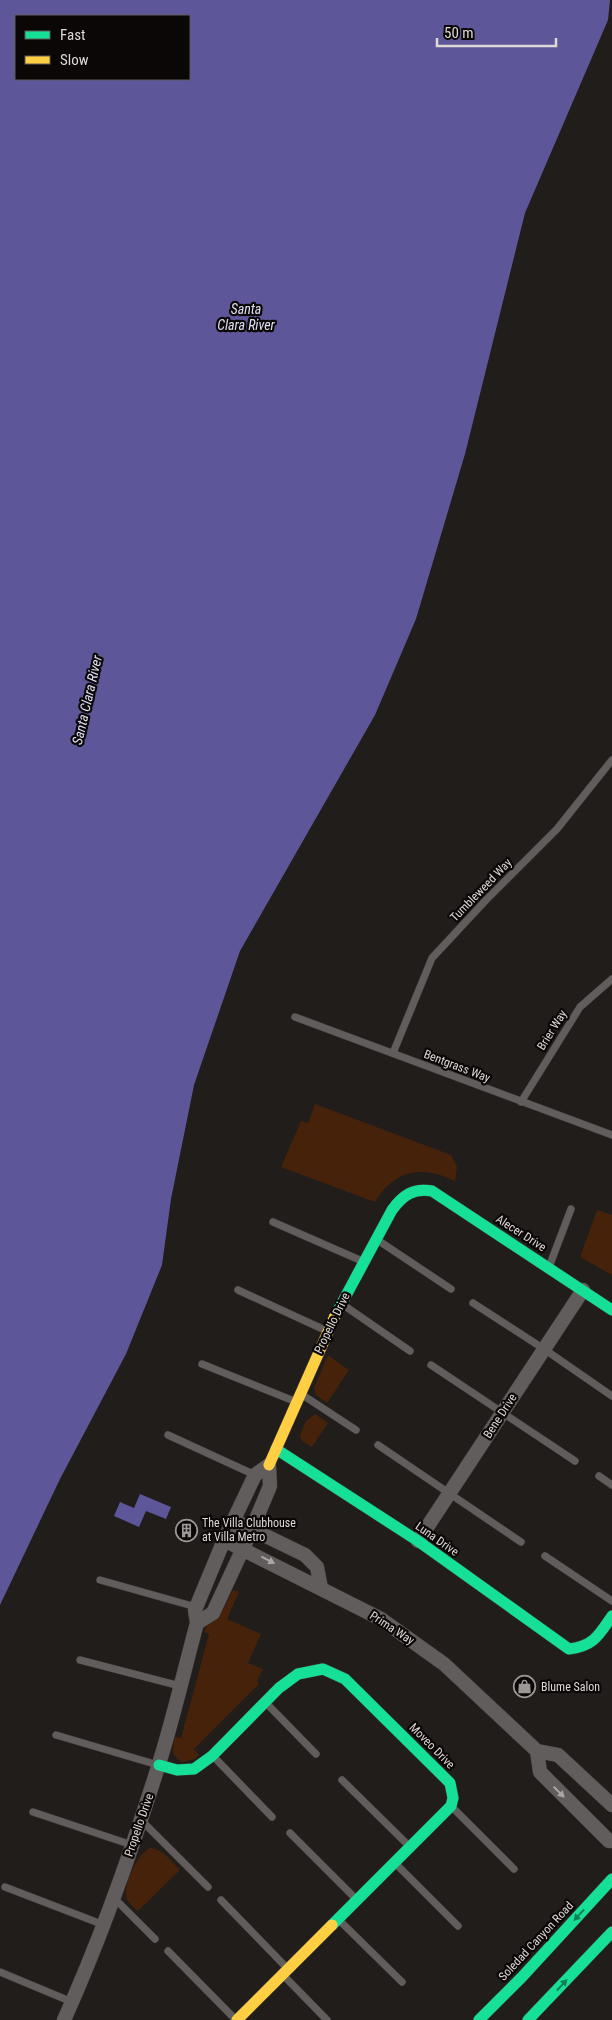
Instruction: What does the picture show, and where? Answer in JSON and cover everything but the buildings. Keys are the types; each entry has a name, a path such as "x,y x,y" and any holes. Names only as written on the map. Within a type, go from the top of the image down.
{"street":[{"name":"Alecer Drive","path":"411,1191 422,1189 432,1191 612,1310"},
{"name":"Propello Drive","path":"197,1623 213,1613 252,1529 270,1486 269,1465 297,1397 328,1331 363,1261 395,1205 411,1191"},
{"name":"Bene Drive","path":"418,1541 583,1290"},
{"name":"Luna Drive","path":"276,1449 418,1541 569,1649 582,1649 594,1642 612,1616"},
{"name":"Propello Drive","path":"64,2020 104,1925 159,1765 197,1623 196,1607 224,1540 255,1475 269,1465"},
{"path":"233,1520 306,1555 317,1567 321,1588"},
{"name":"Prima Way","path":"224,1540 381,1619 444,1664 537,1751 558,1755 612,1806"},
{"name":"Moveo Drive","path":"159,1765 177,1770 194,1769 212,1756 279,1688 298,1674 323,1669 345,1679 450,1784 453,1798 451,1806"},
{"path":"537,1751 540,1772 612,1842"},
{"path":"237,2020 451,1806"},
{"name":"Soledad Canyon Road","path":"479,2020 522,1977 612,1879"},
{"path":"528,2020 612,1932"}],"lane":[{"name":"Tumbleweed Way","path":"393,1053 432,958 486,900 557,829 612,760"},
{"name":"Brier Way","path":"521,1102 580,1007 612,979"},
{"name":"Bentgrass Way","path":"295,1017 612,1135"},
{"path":"548,1268 571,1209"},
{"path":"273,1222 363,1261"},
{"path":"376,1239 450,1289"},
{"path":"238,1290 328,1331"},
{"path":"342,1304 410,1351"},
{"path":"473,1304 544,1349 612,1396"},
{"path":"202,1364 297,1397 356,1430"},
{"path":"431,1365 575,1461"},
{"path":"168,1435 255,1475"},
{"path":"378,1445 521,1542"},
{"path":"599,1476 612,1485"},
{"path":"545,1556 612,1602"},
{"path":"100,1580 196,1607"},
{"path":"80,1660 180,1686"},
{"path":"264,1702 316,1754"},
{"path":"56,1735 159,1765"},
{"path":"212,1756 272,1817"},
{"path":"342,1780 410,1847"},
{"path":"451,1806 514,1870"},
{"path":"33,1812 132,1845"},
{"path":"141,1820 208,1887"},
{"path":"290,1833 357,1900"},
{"path":"395,1862 458,1926"},
{"path":"5,1887 104,1925"},
{"path":"113,1898 155,1939"},
{"path":"222,1900 327,2020"},
{"path":"338,1919 402,1982"},
{"path":"168,1951 237,2020"},
{"path":"0,1972 72,2002"}],"shaded area":[{"path":"315,1104 451,1155 457,1167 455,1181 431,1173 410,1173 391,1183 375,1202 281,1167 301,1121 308,1123"},
{"path":"597,1210 612,1215 612,1275 580,1257"},
{"path":"328,1355 349,1370 327,1403 316,1395 314,1388"},
{"path":"315,1414 328,1423 312,1447 302,1441 300,1435 306,1421"},
{"path":"233,1590 239,1592 227,1619 261,1634 248,1663 263,1669 257,1681 259,1684 194,1749 199,1755 195,1759 182,1762 174,1754 173,1745 175,1737 181,1738 209,1634 204,1632 209,1622 222,1612"},
{"path":"150,1848 163,1853 180,1870 138,1911 130,1904 126,1896 127,1884 137,1862 145,1851"}],"water":[{"name":"Santa Clara River","path":"0,0 610,0 608,20 525,213 465,454 416,619 375,715 240,951 194,1085 171,1199 162,1265 126,1354 60,1479 0,1605"},
{"path":"140,1494 171,1507 166,1519 146,1511 139,1527 114,1516 120,1502 134,1508"}],"traffic: fast":[{"path":"335,1316 392,1210 404,1197 414,1192 425,1190 432,1191 612,1310"},
{"path":"276,1449 418,1541 569,1649 577,1648 590,1642 599,1634 612,1616"},
{"path":"159,1765 177,1770 194,1769 212,1756 279,1688 298,1674 323,1669 345,1679 450,1783 453,1798 451,1806 332,1925"},
{"path":"479,2020 522,1977 612,1879"},
{"path":"528,2020 612,1932"}],"traffic: slow":[{"path":"269,1465 335,1316"},
{"path":"237,2020 332,1925"}],"place":[{"name":"The Villa Clubhouse at Villa Metro","path":"186,1530"},
{"name":"Blume Salon","path":"525,1687"}]}
